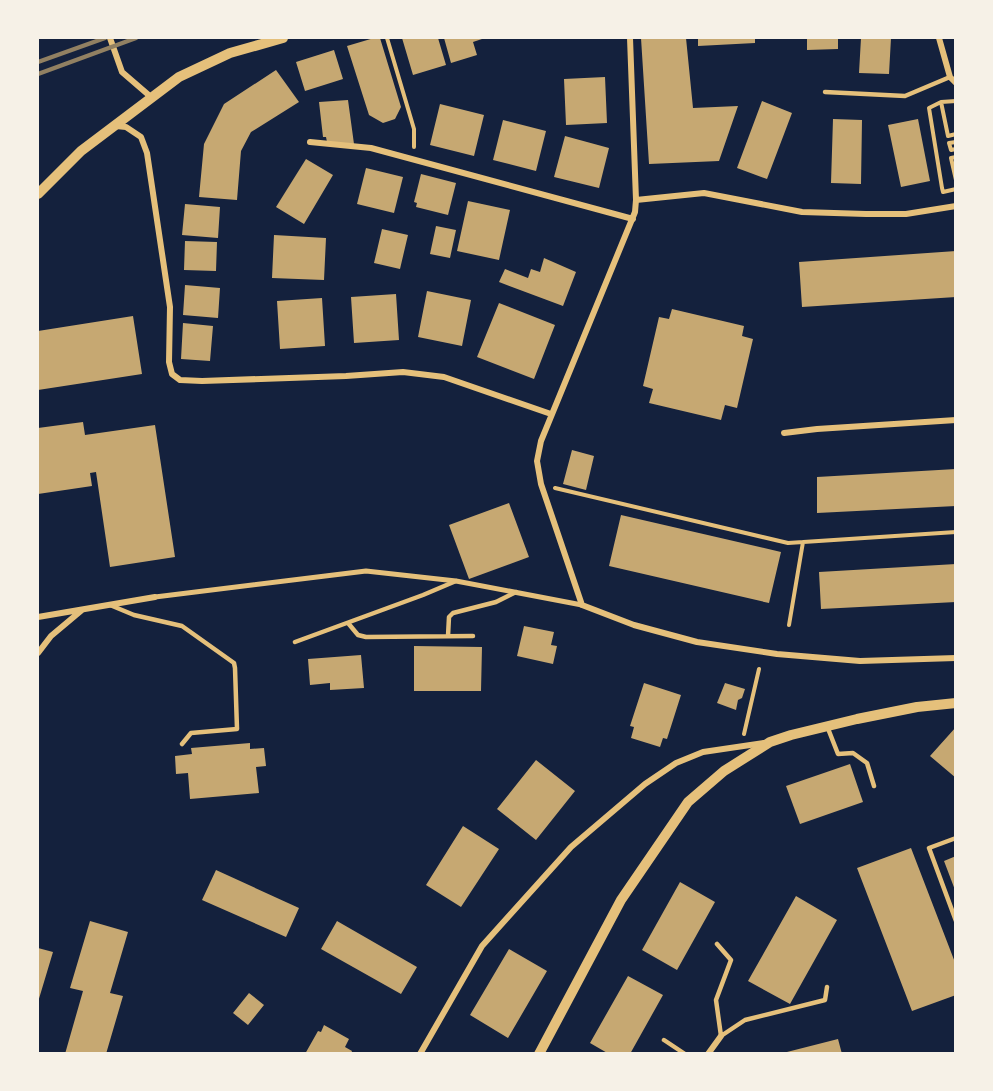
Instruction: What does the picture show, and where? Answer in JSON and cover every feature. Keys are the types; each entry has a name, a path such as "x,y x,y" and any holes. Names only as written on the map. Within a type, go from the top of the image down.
{"street":[{"path":"110,38 122,72 151,97"},
{"path":"38,194 81,151 178,77 230,53 283,38"},
{"path":"582,605 541,484 537,461 541,441 551,414 635,212 630,38"},
{"path":"939,38 951,77 956,83"},
{"path":"113,126 126,128 141,137 147,153 171,307 169,363 172,374 180,380 224,381 404,372 444,377 551,414"},
{"path":"310,142 371,148 633,219"},
{"path":"636,200 704,192 802,212 866,214 906,214 956,206"},
{"path":"783,433 956,420"},
{"path":"38,617 155,597 366,571 456,581 582,605 634,625 697,642 777,654 860,661 956,658"},
{"path":"38,653 51,636 82,610"},
{"path":"420,1053 482,946 571,847 645,784 675,763 703,752 770,742 827,726 917,707 956,703"},
{"path":"539,1053 621,900 688,802 724,771 770,742"},
{"path":"708,1053 721,1036"}],"lane":[{"path":"825,92 905,96 951,77"},
{"path":"295,642 456,581"},
{"path":"448,636 449,617 453,613 496,602 516,592"},
{"path":"110,605 134,615 182,626 234,663 237,729 191,734 182,744"},
{"path":"348,622 358,635 366,637 473,636"},
{"path":"827,726 838,754 853,753 867,763 874,786"},
{"path":"956,838 929,848 956,921"},
{"path":"717,944 730,960 716,1000 721,1036 745,1020 825,1000 828,987"},
{"path":"663,1040 685,1053"}],"path":[{"path":"387,38 414,129 413,160"},
{"path":"956,100 941,102 929,108 943,192 956,189"},
{"path":"941,102 948,136 956,134"},
{"path":"956,142 949,143 951,150 956,149"},
{"path":"956,157 951,158 956,180"},
{"path":"541,484 788,543 956,532"},
{"path":"789,626 803,542"},
{"path":"741,746 759,669"}],"building":[{"path":"380,38 401,107 395,119 383,123 369,115 347,46"},
{"path":"402,38 438,38 446,65 413,75"},
{"path":"444,38 485,38 473,42 477,55 451,63"},
{"path":"641,38 686,38 693,108 738,106 719,161 649,164"},
{"path":"698,38 755,38 755,43 698,46"},
{"path":"807,38 838,38 838,49 807,50"},
{"path":"861,38 891,38 889,74 859,73"},
{"path":"334,50 343,79 305,91 296,62"},
{"path":"276,70 299,102 251,132 241,151 237,200 199,197 204,144 224,104"},
{"path":"605,77 607,123 566,125 564,79"},
{"path":"348,100 354,144 327,142 326,137 323,137 319,102"},
{"path":"762,101 792,113 767,179 737,168"},
{"path":"440,104 484,115 474,156 430,145"},
{"path":"833,119 862,120 861,184 831,183"},
{"path":"918,119 930,181 901,187 888,125"},
{"path":"503,120 546,131 536,171 493,160"},
{"path":"565,136 609,148 599,188 554,177"},
{"path":"306,159 333,175 304,224 276,207"},
{"path":"366,168 403,177 394,213 357,204"},
{"path":"421,174 456,183 448,215 416,207 417,203 414,202"},
{"path":"468,201 510,210 499,260 457,251"},
{"path":"185,204 220,207 218,238 182,235"},
{"path":"436,226 456,230 450,258 430,254"},
{"path":"382,229 408,235 400,269 374,263"},
{"path":"274,235 326,238 324,280 272,278"},
{"path":"185,241 217,242 216,271 184,270"},
{"path":"956,251 956,297 802,307 799,262"},
{"path":"544,258 576,272 563,306 499,282 505,269 528,278 531,269 540,272"},
{"path":"185,285 220,288 218,318 183,315"},
{"path":"427,291 471,300 462,346 418,337"},
{"path":"396,294 399,340 354,343 351,297"},
{"path":"322,298 325,346 280,349 277,301"},
{"path":"499,303 555,325 534,379 477,357"},
{"path":"672,309 744,326 742,336 753,339 737,408 725,405 721,420 649,403 653,389 643,386 659,317 669,319"},
{"path":"133,316 142,374 38,390 38,331"},
{"path":"183,323 213,326 210,361 181,359"},
{"path":"83,422 85,435 155,425 175,557 110,567 96,472 90,473 92,486 38,494 38,428"},
{"path":"572,450 594,456 586,490 563,484"},
{"path":"956,469 956,506 817,513 817,477"},
{"path":"509,503 529,557 469,579 449,525"},
{"path":"621,515 781,552 769,603 609,566"},
{"path":"956,564 956,602 821,609 819,572"},
{"path":"524,626 554,632 551,645 557,646 553,664 517,656"},
{"path":"414,646 482,647 481,691 414,691"},
{"path":"361,655 364,688 330,690 330,683 310,685 308,659"},
{"path":"644,683 681,695 667,739 663,738 660,747 631,738 634,727 630,726"},
{"path":"725,683 745,689 742,698 738,700 736,710 717,703"},
{"path":"956,727 956,778 930,756"},
{"path":"250,743 250,749 264,748 266,766 256,767 259,793 190,799 188,773 176,774 175,756 192,754 191,748"},
{"path":"536,760 575,791 536,840 497,809"},
{"path":"850,764 863,802 800,824 786,786"},
{"path":"463,826 499,849 461,907 426,885"},
{"path":"911,848 956,965 956,995 912,1011 857,868"},
{"path":"956,856 956,890 955,890 944,861"},
{"path":"216,870 299,908 286,937 202,900"},
{"path":"680,882 715,902 677,970 642,950"},
{"path":"796,896 837,920 790,1004 748,981"},
{"path":"90,921 128,932 110,993 123,996 106,1054 65,1054 83,991 70,988"},
{"path":"337,921 417,967 401,994 321,949"},
{"path":"38,948 53,952 38,1002"},
{"path":"509,949 547,971 508,1038 470,1015"},
{"path":"628,976 663,995 630,1054 609,1054 590,1043"},
{"path":"249,993 264,1005 248,1025 233,1013"},
{"path":"324,1025 349,1039 345,1047 352,1051 351,1054 305,1054"},
{"path":"838,1039 842,1054 783,1054 783,1053"}],"railway":[{"path":"38,62 105,38"},
{"path":"38,74 136,38"}]}
